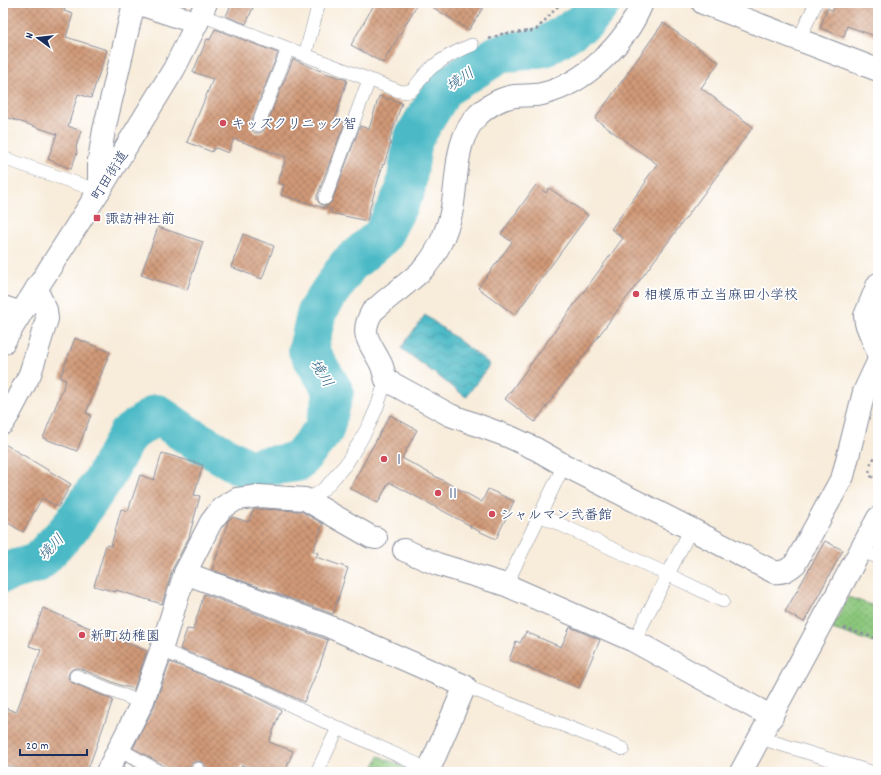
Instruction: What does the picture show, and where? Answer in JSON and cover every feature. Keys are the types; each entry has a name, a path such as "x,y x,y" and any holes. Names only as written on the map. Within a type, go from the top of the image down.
{"street":[{"path":"99,191 99,160 104,130 136,3 201,14"},
{"path":"642,3 631,25 618,42 603,59 583,76 555,91 533,96 515,96 496,101 477,116 468,129 457,163 451,214 441,241 425,266 416,276 372,312 368,319 366,331 367,339 381,364 386,380 450,415 510,437 536,449 564,465 774,572 782,572 789,570 795,564 843,476 864,392 878,362 878,357"},
{"path":"704,3 878,70"},
{"name":"町田街道","path":"3,343 12,310 36,289 99,191 174,69 201,14"},
{"path":"878,284 865,316 866,323 878,353"},
{"path":"3,422 30,374 47,319 46,310 36,289"},
{"path":"107,772 142,704 161,650 185,573 211,522 222,508 237,499 259,496 305,499 371,537 376,538"},
{"path":"741,772 822,622 869,554 878,518"},
{"path":"404,550 437,564 506,585 634,641 772,717"},
{"path":"185,573 328,626 465,686 430,771"}],"lane":[{"path":"305,55 319,3"},
{"path":"799,39 816,3"},
{"path":"201,14 399,92 410,91 426,72 440,60 472,45"},
{"path":"258,125 288,49"},
{"path":"325,198 369,80"},
{"path":"3,158 99,191"},
{"path":"305,499 317,494 326,487 346,464 370,423 377,408 386,380"},
{"path":"506,585 564,465"},
{"path":"540,515 669,574 723,601"},
{"path":"634,641 691,529"},
{"path":"161,650 251,686 430,771"},
{"path":"76,676 142,704"},
{"path":"465,686 623,749"},
{"path":"317,772 338,728"},
{"path":"760,738 871,772"},
{"path":"119,750 159,772"}],"path":[{"path":"472,45 502,34 536,30 561,3"},
{"path":"878,452 869,470 871,476 878,481"},
{"path":"822,622 878,638"}],"green space":[{"path":"848,597 878,607 878,644 832,629"},
{"path":"379,756 413,771 413,772 371,772"}],"water":[{"path":"425,315 490,364 466,397 401,348"}],"building":[{"path":"3,3 67,3 64,11 73,14 66,37 107,50 91,98 78,94 68,126 81,131 76,147 77,153 71,169 48,159 57,134 3,116"},
{"path":"232,3 255,3 246,24 226,16"},
{"path":"375,3 418,3 383,63 351,45"},
{"path":"426,3 486,3 469,30"},
{"path":"836,3 878,3 878,37 847,26 844,37 820,28 827,8 833,11"},
{"path":"663,23 719,62 701,88 753,127 535,422 505,399 623,238 611,229 646,182 645,181 657,164 595,119"},
{"path":"215,29 278,53 251,122 250,126 255,133 260,133 265,128 293,59 325,73 347,80 335,120 345,122 317,196 319,203 322,205 327,206 332,201 360,126 369,129 379,96 402,103 389,141 391,142 384,165 383,164 367,221 331,213 332,210 281,195 284,185 278,183 286,157 234,139 228,153 216,148 214,148 212,152 187,142 213,79 193,72 207,39 210,40"},
{"path":"536,185 546,193 549,188 588,215 515,315 478,288 512,242 501,234"},
{"path":"158,227 203,242 187,290 141,275"},
{"path":"243,234 274,246 262,279 231,267"},
{"path":"75,338 110,352 86,413 91,415 77,451 43,438 66,380 60,378"},
{"path":"390,415 417,430 402,458 482,502 488,489 514,501 496,539 470,527 471,526 389,482 378,503 350,488"},
{"path":"3,443 71,484 58,507 42,498 23,532 3,520"},
{"path":"162,453 203,465 194,495 200,496 189,537 173,568 162,604 116,590 116,592 94,586 106,545 111,546 121,509 128,511 140,475 154,480"},
{"path":"254,509 301,511 323,524 313,551 318,553 316,557 348,568 333,614 212,570 228,521 232,517 248,522"},
{"path":"825,541 843,550 804,622 785,612"},
{"path":"204,594 328,640 320,665 304,702 254,679 180,649 187,629 193,630"},
{"path":"43,608 147,651 134,689 120,685 79,668 71,670 69,673 68,677 73,683 113,700 87,772 26,772 3,764 3,707 16,712 41,650 29,646"},
{"path":"570,627 600,640 579,688 509,660 516,641 520,643 526,632 561,647"},
{"path":"170,662 248,693 281,710 269,742 293,751 285,772 260,772 242,765 239,772 205,772 206,768 204,764 197,761 192,763 189,772 167,772 163,765 133,748 154,707"},
{"path":"126,762 143,772 121,772"}],"waterway":[{"name":"境川","path":"3,573 37,563 70,528 105,477 127,435 157,414 189,436 247,469 297,462 324,430 334,392 308,350 317,311 348,265 382,236 405,191 413,139 444,88 499,54 544,47 587,20 601,3"}],"place":[{"name":"キッズクリニック智","path":"223,123"},
{"name":"諏訪神社前","path":"97,218"},
{"name":"相模原市立当麻田小学校","path":"636,294"},
{"name":"Ⅰ","path":"384,459"},
{"name":"Ⅱ","path":"438,493"},
{"name":"シャルマン弐番館","path":"492,514"},
{"name":"新町幼稚園","path":"82,635"}]}
